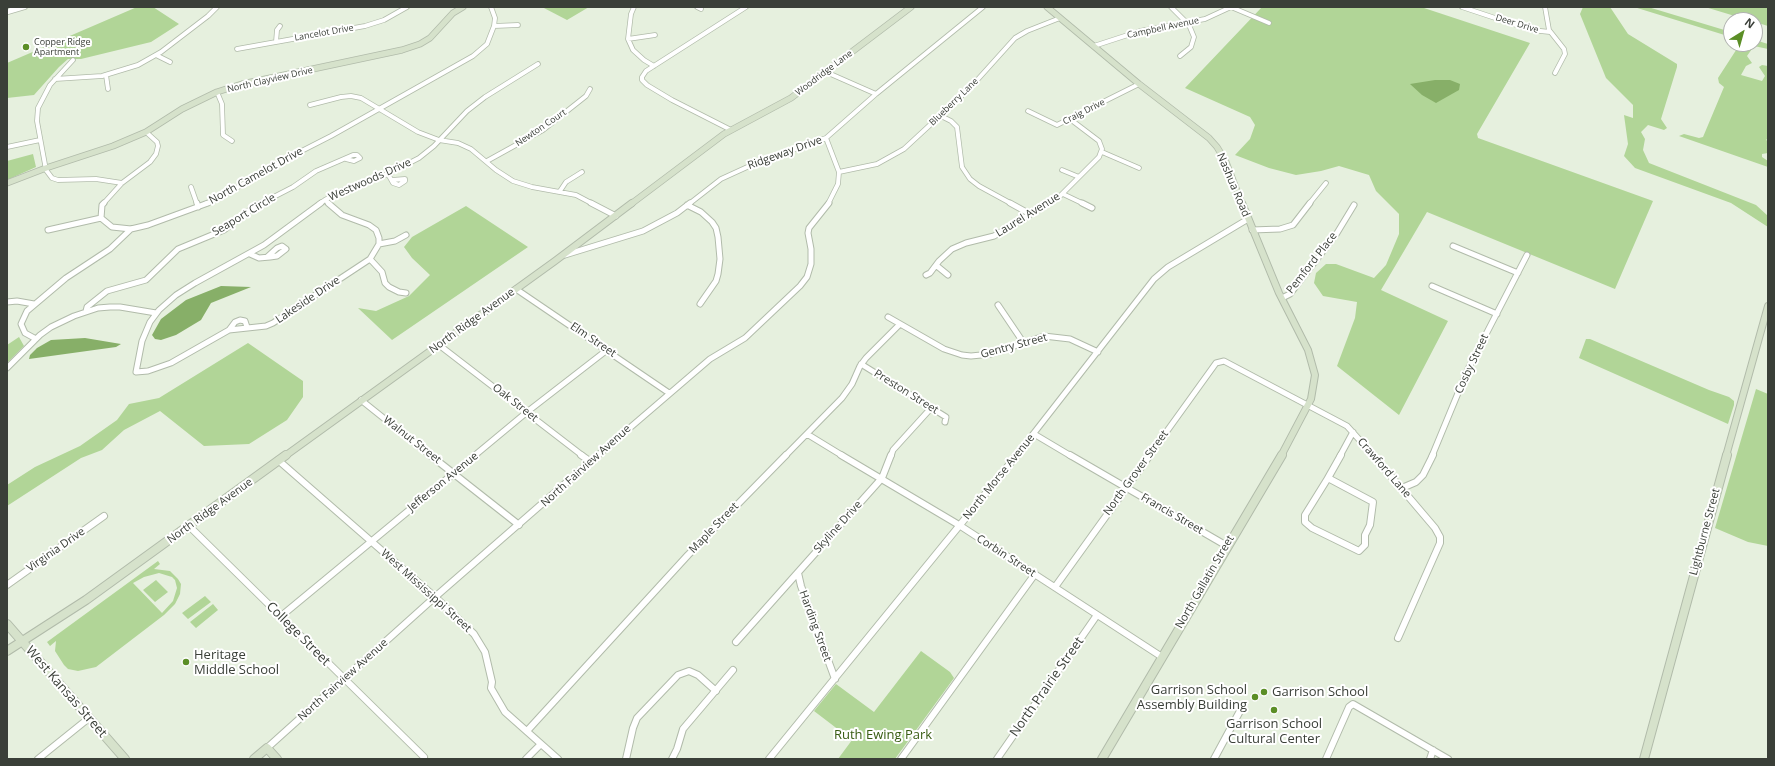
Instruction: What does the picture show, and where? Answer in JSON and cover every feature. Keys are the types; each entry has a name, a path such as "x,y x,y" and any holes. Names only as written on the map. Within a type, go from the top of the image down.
{"street":[{"path":"7,12 14,7"},
{"path":"7,12 25,7"},
{"path":"55,79 79,79 106,75 131,68 156,55 206,18 217,7"},
{"name":"Lancelot Drive","path":"237,49 365,26 384,20 407,7"},
{"name":"North Clayview Drive","path":"7,183 46,168 113,146 146,132 184,108 217,92 242,84 402,50 420,44 430,38 449,17 463,7"},
{"path":"491,7 495,15 494,26 518,25"},
{"path":"634,7 631,14 628,38 633,50 644,60 654,66"},
{"path":"731,130 673,101 644,82 642,77 643,74 654,66 746,7"},
{"name":"Woodridge Lane","path":"731,130 753,117 781,105 912,7"},
{"name":"Ridgeway Drive","path":"562,256 643,231 666,220 710,186 734,172 826,138 876,94 983,7"},
{"name":"Nashua Road","path":"1047,7 1139,84 1205,135 1217,147 1226,162 1252,230 1314,366 1314,391 1308,404"},
{"path":"1171,7 1187,22 1193,32 1194,40 1191,47 1180,56"},
{"path":"1231,7 1269,23"},
{"name":"Campbell Avenue","path":"1094,46 1140,30 1210,18 1231,7"},
{"name":"Deer Drive","path":"1462,7 1536,31 1550,32"},
{"path":"1545,7 1550,32 1564,49 1565,54 1555,73"},
{"name":"Blueberry Lane","path":"839,172 870,166 896,155 912,144 970,88 1016,38 1027,31 1060,18"},
{"path":"276,42 277,30 280,26"},
{"name":"North Camelot Drive","path":"36,339 26,333 21,324 28,311 34,304 66,278 110,249 131,229 148,225 198,207 228,194 284,160 380,109 480,51 487,44 494,26"},
{"path":"628,38 655,35"},
{"path":"156,55 170,62"},
{"path":"73,60 55,79 43,96 38,108 37,121 46,168 52,178 58,180 66,181 96,179 122,183"},
{"name":"Westwoods Drive","path":"136,372 142,341 156,313 167,302 185,289 250,254 325,200 345,189 388,174 422,155 467,111 485,97 538,64"},
{"path":"826,72 876,94"},
{"path":"106,75 108,89"},
{"name":"Craig Drive","path":"1028,111 1057,125 1139,84"},
{"name":"Newton Court","path":"487,161 542,130 586,96 590,89"},
{"path":"217,92 222,104 223,135 232,141"},
{"path":"310,105 351,96 361,98 418,132 439,140 458,144 471,149 496,170 513,181 532,187 560,191 591,202 616,216"},
{"path":"941,116 951,121 957,127 962,167 970,179 1030,214"},
{"path":"1070,119 1096,138 1101,145 1102,152 1119,158 1139,168"},
{"name":"North Ridge Avenue","path":"7,651 86,600 189,526 278,460 562,256 731,130"},
{"path":"101,218 102,205 122,183 150,162 156,154 158,146 157,142 146,132"},
{"path":"826,138 839,172"},
{"path":"7,147 40,140"},
{"name":"Laurel Avenue","path":"926,275 930,273 939,261 952,249 966,243 994,236 1063,194 1102,152"},
{"name":"Seaport Circle","path":"86,311 92,302 107,291 141,282 150,277 166,259 178,249 224,230 254,207 293,187 327,165 346,158"},
{"path":"1062,170 1079,177"},
{"path":"560,191 566,182 582,172"},
{"name":"North Fairview Avenue","path":"254,759 435,597 669,393 714,356 745,338 805,280 810,272 812,257 808,231 832,198 838,184 839,172"},
{"path":"388,174 392,180"},
{"path":"1252,230 1280,229 1293,225 1326,183"},
{"path":"191,187 198,207"},
{"path":"1063,194 1092,208"},
{"path":"325,200 342,215 372,228 378,234 379,244 395,241 406,235"},
{"path":"687,205 701,212 712,222 716,228 718,237 720,259 718,274 713,285 700,304"},
{"name":"Pemford Place","path":"1282,298 1290,294 1337,234 1341,225 1354,206"},
{"path":"101,218 112,227 131,229"},
{"path":"48,230 101,218"},
{"name":"North Morse Avenue","path":"769,759 1034,434 1160,273 1248,219"},
{"name":"Lakeside Drive","path":"136,372 148,371 171,363 190,354 213,338 229,330 266,326 273,323 370,259 377,250 379,244"},
{"path":"1453,246 1518,272"},
{"path":"250,254 256,258 267,257"},
{"name":"Cosby Street","path":"1402,488 1413,484 1423,475 1468,369 1527,255"},
{"path":"370,259 382,272 385,283 388,287 399,292 406,293"},
{"path":"936,266 948,275"},
{"path":"1432,286 1497,314"},
{"name":"Elm Street","path":"516,289 608,350 669,393"},
{"path":"7,302 17,301 34,304"},
{"path":"998,305 1023,342"},
{"name":"Lightburne Street","path":"1644,759 1685,612 1741,400 1768,306"},
{"path":"7,368 36,339 62,321 86,311 98,308 120,307 156,313"},
{"name":"Gentry Street","path":"888,318 944,349 962,355 971,356 991,354 1044,336 1070,339 1098,352"},
{"path":"229,330 235,322 240,320 245,321 247,327"},
{"name":"Maple Street","path":"527,731 688,555 845,395 861,364 900,324"},
{"name":"Oak Street","path":"439,345 591,462"},
{"name":"Jefferson Avenue","path":"280,617 527,412 608,350"},
{"name":"Crawford Lane","path":"1220,361 1308,404 1343,423 1353,432 1435,528 1440,537 1440,543 1398,638"},
{"name":"North Grover Street","path":"1055,587 1216,363 1220,361"},
{"name":"Preston Street","path":"861,364 946,416 945,422"},
{"name":"Walnut Street","path":"361,400 519,525"},
{"name":"North Gallatin Street","path":"1102,759 1284,451 1308,404"},
{"name":"Skyline Drive","path":"736,642 882,478 893,450 932,407"},
{"path":"1328,478 1373,502 1370,525 1365,535 1365,545 1359,551 1312,528 1305,522 1305,515 1328,478 1353,432"},
{"name":"Corbin Street","path":"807,434 960,525 1162,657"},
{"name":"Francis Street","path":"1034,434 1227,546"},
{"name":"West Mississippi Street","path":"278,460 435,597 478,640 485,652 492,682 491,688 505,712 558,759"},
{"name":"Virginia Drive","path":"7,585 104,516"},
{"name":"College Street","path":"189,526 424,757"},
{"name":"Harding Street","path":"798,573 801,586 835,679"},
{"path":"901,759 1035,574"},
{"name":"North Prairie Street","path":"997,759 1097,615"},
{"name":"West Kansas Street","path":"7,624 125,759"},
{"path":"672,759 677,749 683,729 733,670"},
{"path":"626,759 633,728 638,718 678,675 689,671 698,675 716,691"},
{"path":"1326,759 1352,704 1448,759"},
{"path":"1214,759 1240,711"},
{"path":"38,759 89,718"},
{"path":"526,759 541,744"},
{"path":"267,748 277,759"},
{"path":"1430,759 1433,750"}],"green space":[{"path":"137,7 153,7 179,24 151,42 81,59 68,59 34,95 7,98 7,63"},
{"path":"542,7 589,7 567,20"},
{"path":"1262,7 1421,7 1530,43 1477,134 1478,138 1653,201 1615,289 1427,212 1381,290 1448,321 1399,415 1337,366 1355,318 1357,302 1323,296 1314,283 1316,273 1326,264 1336,264 1374,278 1386,265 1399,234 1399,214 1376,191 1369,175 1339,166 1321,171 1296,175 1269,168 1235,155 1250,139 1255,125 1250,117 1185,88"},
{"path":"1583,7 1610,7 1628,34 1677,64 1661,119 1667,128 1664,130 1648,125 1641,132 1645,139 1643,150 1649,163 1756,205 1768,216 1768,227 1731,203 1635,168 1624,156 1628,144 1624,115 1633,118 1633,105 1606,78 1580,14"},
{"path":"1634,7 1648,7 1723,30 1723,35"},
{"path":"1705,7 1768,7 1768,26 1763,24 1763,12 1723,12"},
{"path":"1763,42 1768,44 1768,49 1763,48"},
{"path":"1735,52 1750,52 1747,56 1752,63 1746,66 1741,75 1762,81 1765,76 1759,67 1762,65 1768,66 1768,138 1766,140 1768,141 1768,153 1762,154 1762,157 1768,161 1768,167 1679,136 1684,134 1699,138 1703,137 1724,87 1719,83 1718,78"},
{"path":"33,154 36,167 7,180 7,161"},
{"path":"466,206 528,247 392,340 358,308 376,311 409,296 430,275 412,258 404,247 412,237"},
{"path":"19,337 24,346 7,363 7,345"},
{"path":"1586,339 1590,339 1709,390 1729,397 1734,401 1734,405 1728,424 1579,358"},
{"path":"248,343 303,381 303,397 287,420 249,444 204,446 160,411 124,430 102,450 81,458 7,506 7,485 35,467 80,446 117,420 129,404 159,398"},
{"path":"1756,389 1768,394 1768,546 1748,542 1715,528"},
{"path":"158,561 160,564 154,569 170,571 181,584 180,594 175,604 164,615 96,667 78,671 68,669 55,651 56,641 50,646 47,642","holes":["159,573 172,577 175,580 177,588 173,601 162,613 133,583 144,577"]},
{"path":"156,580 168,592 155,602 143,590"},
{"path":"205,596 211,602 188,619 182,613"},
{"path":"213,604 218,610 196,628 190,622"},
{"name":"Ruth Ewing Park","path":"921,651 950,672 954,678 895,759 838,759 852,740 814,711 836,684 874,712"}],"shaded area":[{"path":"1435,80 1450,80 1460,84 1459,90 1436,103 1422,95 1410,84"},
{"path":"221,286 251,287 211,303 201,320 176,335 161,340 155,339 152,335 161,319 186,300"},
{"path":"85,338 121,344 116,347 29,359 30,355 37,348 51,340"}],"place":[{"name":"Copper Ridge Apartment","path":"26,47"},
{"name":"Heritage Middle School","path":"186,662"},
{"name":"Garrison School","path":"1264,692"},
{"name":"Garrison School Assembly Building","path":"1255,697"},
{"name":"Garrison School Cultural Center","path":"1274,710"}]}
